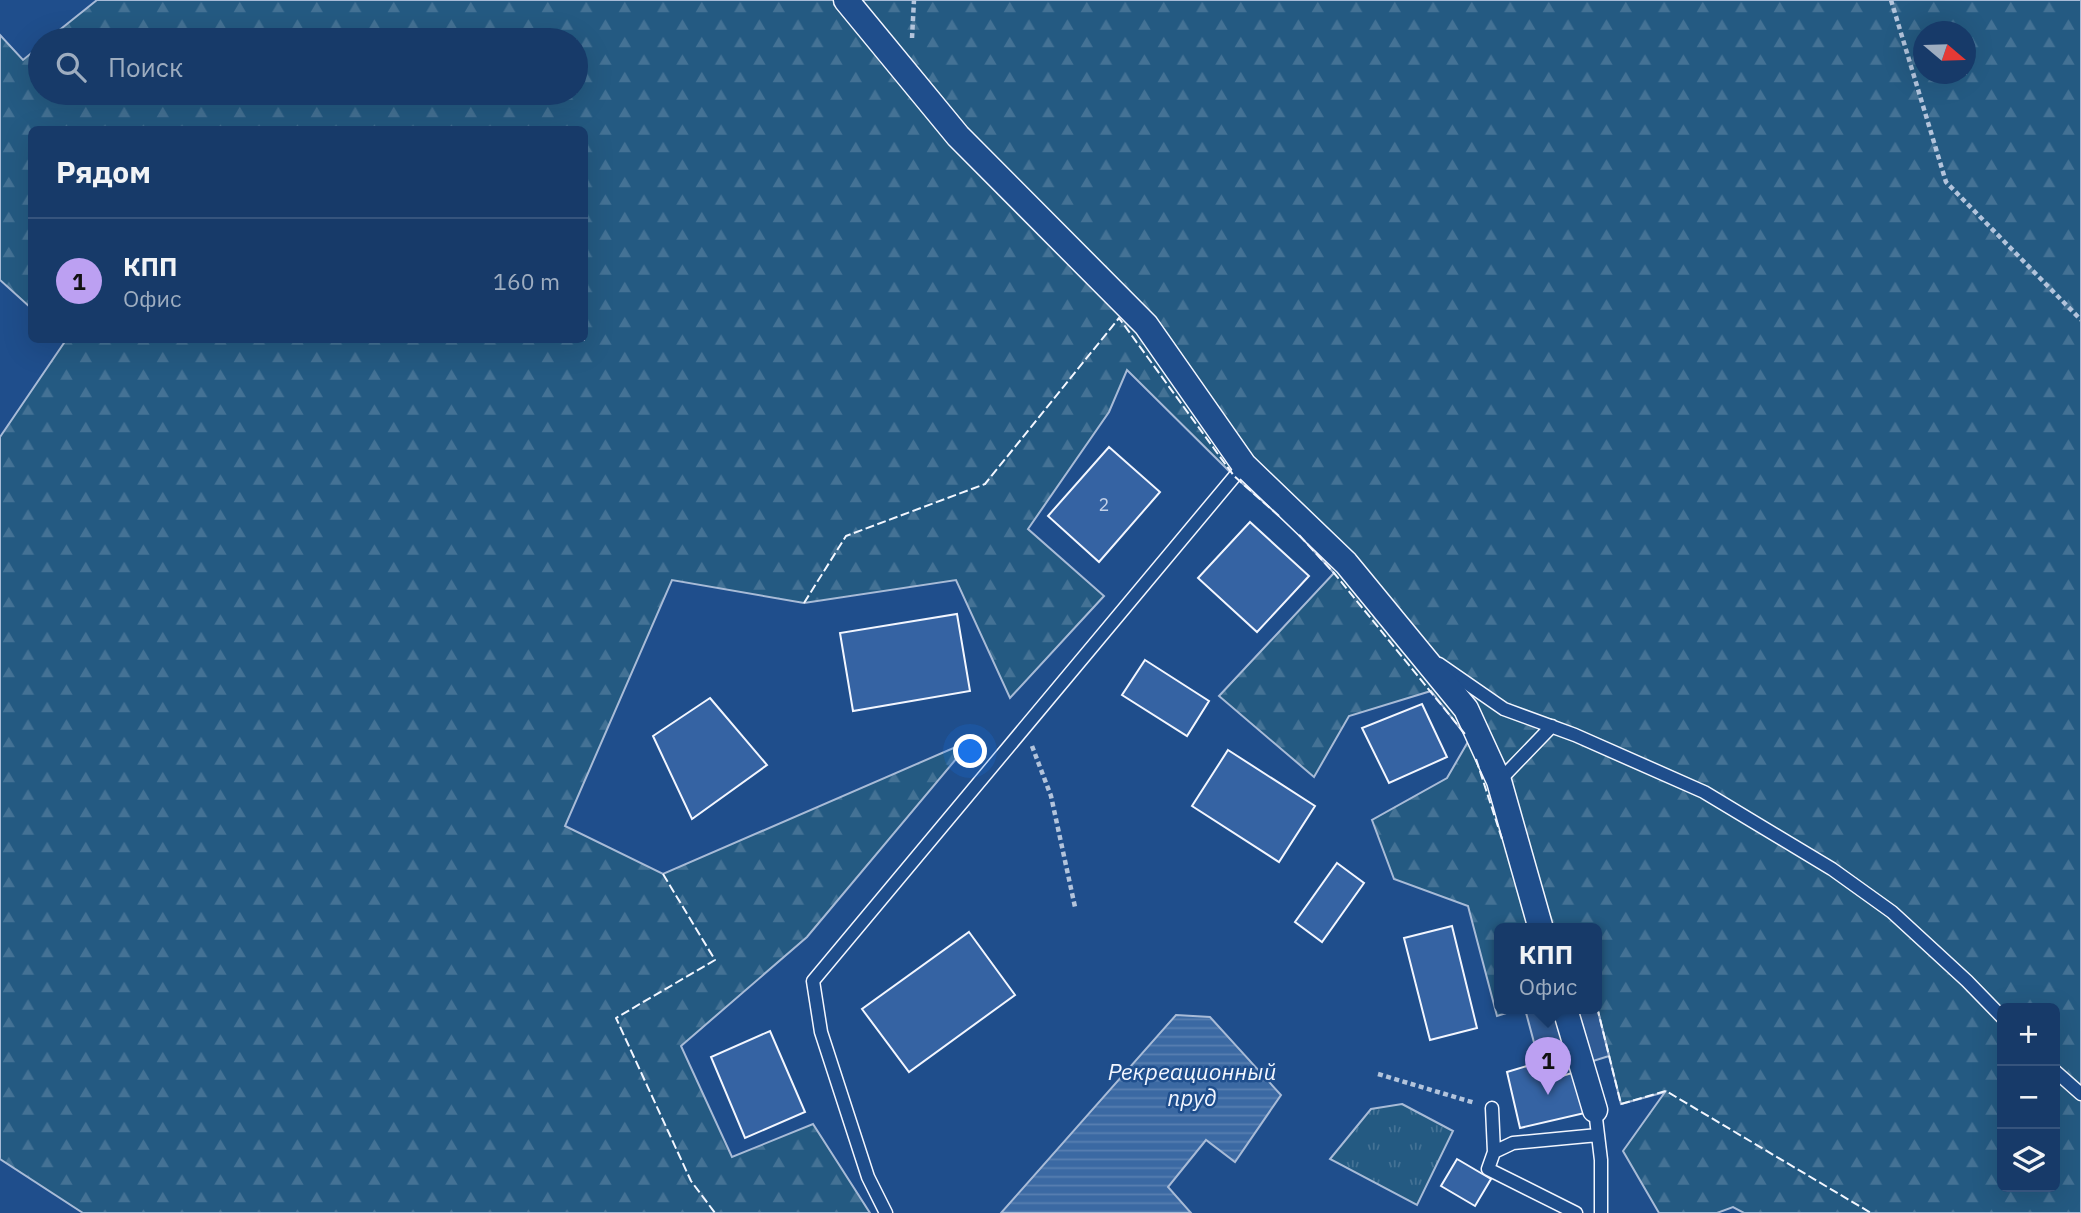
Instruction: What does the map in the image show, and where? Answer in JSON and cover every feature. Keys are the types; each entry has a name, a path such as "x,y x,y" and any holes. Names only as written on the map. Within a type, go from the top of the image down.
{"street":[{"path":"846,0 958,136 1146,325 1244,465 1346,563 1466,709 1499,781 1539,923"},
{"path":"1566,1014 1595,1110"}],"lane":[{"path":"886,1213 868,1177 821,1032 813,981 1244,465"},
{"path":"1417,649 1504,709 1552,726 1704,792 1832,869 1892,912 1997,1012"},
{"path":"1499,781 1552,726"},
{"path":"2060,1075 2081,1094"},
{"path":"1492,1108 1494,1152 1488,1169 1576,1213"},
{"path":"1595,1110 1601,1213"},
{"path":"1494,1152 1513,1143 1598,1135"}],"path":[{"path":"912,40 914,0"},
{"path":"1891,0 1946,182 2081,320"},
{"path":"1025,726 1051,796 1075,907"},
{"path":"1378,1074 1492,1108"}],"green space":[{"path":"97,0 2081,0 2081,1213 1744,1213 1733,1207 1717,1213 1659,1213 1623,1151 1665,1092 1621,1104 1599,1014 1602,1014 1602,923 1494,923 1494,1005 1468,906 1394,879 1372,820 1447,778 1469,740 1431,691 1349,716 1314,777 1219,696 1334,573 1293,528 1234,476 1127,370 1109,412 1028,529 1104,596 1010,698 956,580 804,603 672,580 565,826 663,874 972,740 807,937 681,1046 732,1157 813,1124 870,1213 83,1213 0,1159 0,437 64,343 588,343 588,126 28,126 28,305 0,280 0,35 23,60 28,56 28,105 588,105 588,28 62,28"},
{"path":"1402,1104 1453,1131 1417,1205 1330,1159 1371,1109"}],"shaded area":[{"path":"1526,1014 1599,1014 1609,1056 1577,1066 1573,1053 1539,1061"}],"water":[{"name":"Рекреационный пруд","path":"1176,1015 1210,1017 1281,1095 1235,1162 1206,1140 1168,1187 1191,1213 1001,1213"}],"building":[{"path":"1109,447 1160,492 1099,562 1048,516"},
{"path":"1250,522 1309,576 1257,632 1198,578"},
{"path":"957,614 970,691 853,711 840,633"},
{"path":"1145,660 1209,701 1187,736 1122,695"},
{"path":"710,698 767,765 692,819 653,736"},
{"path":"1422,704 1447,757 1389,783 1362,728"},
{"path":"1228,750 1315,806 1279,862 1192,806"},
{"path":"1337,863 1364,883 1322,942 1295,922"},
{"path":"1452,926 1477,1028 1430,1040 1404,938"},
{"path":"969,932 1015,995 909,1072 862,1009"},
{"path":"770,1031 805,1112 745,1138 711,1057"},
{"path":"1550,1059 1556,1078 1578,1071 1589,1112 1520,1128 1507,1072"},
{"path":"1457,1159 1491,1179 1475,1206 1441,1186"}],"fence":[{"path":"804,603 846,536 985,484 1119,318 1234,476 1279,516"},
{"path":"1299,535 1334,573 1465,734"},
{"path":"1476,759 1503,842"},
{"path":"663,874 715,960 616,1018 691,1181 715,1213"},
{"path":"1599,1014 1621,1104 1666,1091 1871,1213"}],"place":[{"name":"КПП","path":"1548,1095"}]}
